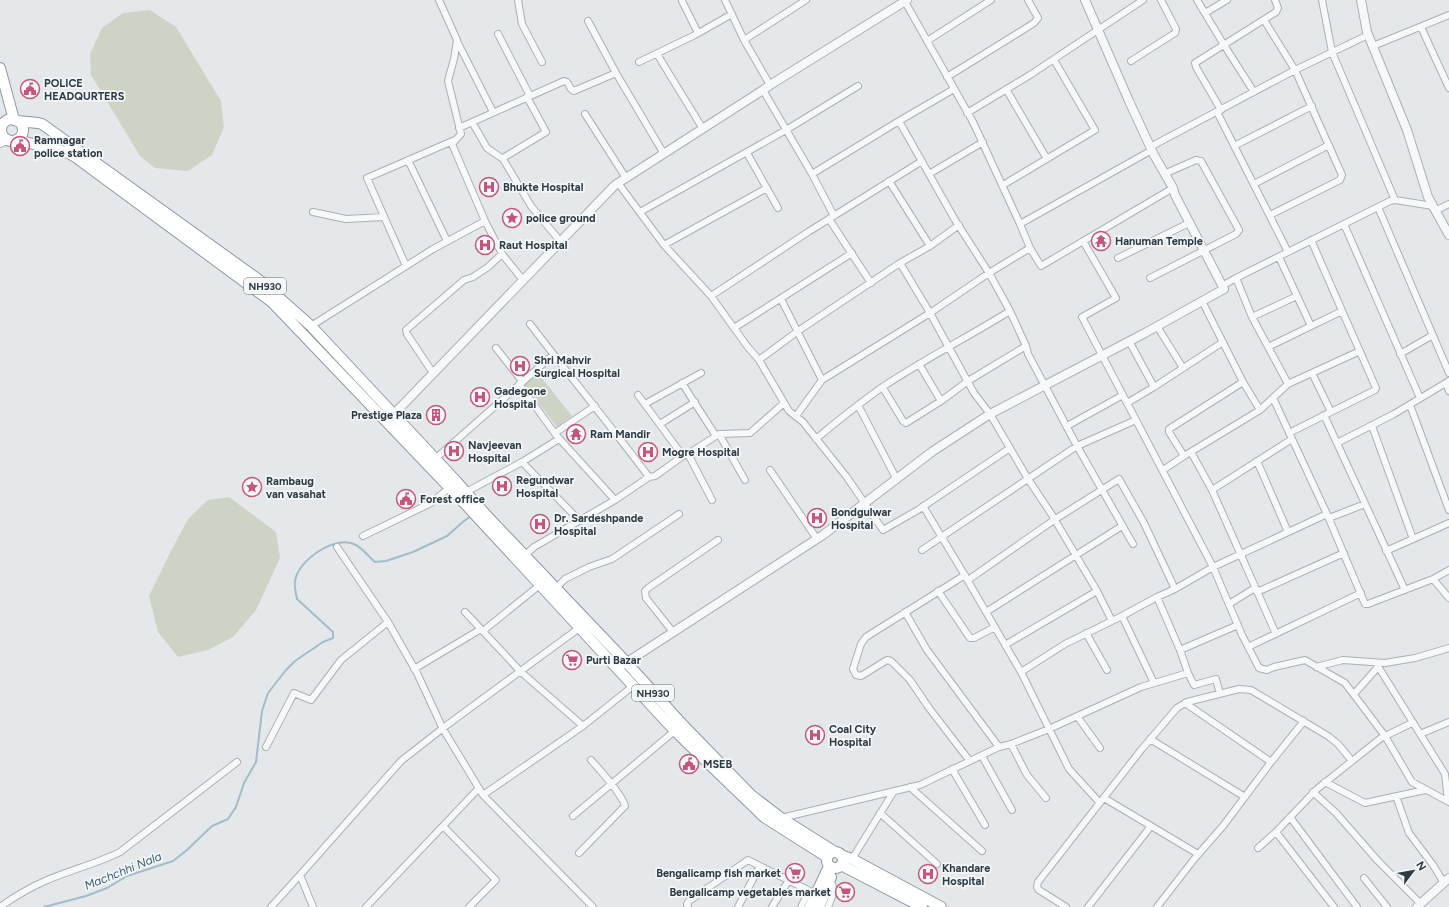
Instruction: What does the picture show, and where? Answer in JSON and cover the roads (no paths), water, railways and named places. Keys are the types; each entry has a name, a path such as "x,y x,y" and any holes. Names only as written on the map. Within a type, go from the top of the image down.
{"highway":[{"path":"0,68 16,121 22,129 21,136 16,140"},
{"name":"NH930","path":"471,504 466,492 435,459 390,418 272,302 74,156 66,152 16,140 11,141 1,132 6,121 42,124 259,280 311,326 390,418 449,488 471,504 583,625 626,662 658,705 764,817 835,860 922,907"},
{"name":"NH930","path":"487,523 526,555 543,582 558,586 583,625 617,669 633,686 658,705"},
{"name":"NH930","path":"679,727 751,795 835,860 852,859 941,907"},
{"path":"819,907 830,879 835,860"},
{"path":"810,907 812,892 835,860"}],"street":[{"path":"439,0 493,112"},
{"path":"518,0 522,24 542,62"},
{"path":"725,0 744,40 770,85"},
{"path":"744,40 806,0"},
{"path":"390,418 618,183 905,0 983,142 1030,248 1041,266 1173,188"},
{"path":"927,41 991,0"},
{"path":"947,77 1034,23 1038,18 1028,0"},
{"path":"617,669 817,539 897,480 933,451 990,414 1102,356 1224,289 1189,223 1173,188 1151,149 1085,0"},
{"path":"967,113 1054,60 1143,0"},
{"path":"1131,61 1176,33 1176,29 1161,0"},
{"path":"1198,0 1254,92"},
{"path":"1205,13 1227,0"},
{"path":"1275,0 1278,10 1195,63 1219,111 1234,146 1288,252"},
{"path":"1322,0 1332,52 1395,200"},
{"path":"1360,0 1368,35 1407,130 1428,197 1449,235"},
{"path":"682,1 698,33"},
{"path":"639,62 698,33 732,14"},
{"path":"1373,46 1449,15"},
{"path":"1264,20 1295,70 1342,173 1342,178 1340,180 1270,215"},
{"path":"588,21 616,73 664,154"},
{"path":"1421,27 1449,88"},
{"path":"498,34 546,132 503,158"},
{"path":"1020,224 1219,111 1295,70 1368,35"},
{"path":"457,40 448,81 458,128 461,134 452,144 485,221 502,254 523,280"},
{"path":"657,54 702,129"},
{"path":"1003,185 1095,130 1054,60"},
{"path":"458,128 565,81 574,91 616,73"},
{"path":"640,212 747,153 858,86"},
{"path":"812,174 898,121 954,89"},
{"path":"763,90 812,174 832,218 871,283"},
{"path":"1006,90 1046,159"},
{"path":"1234,146 1312,106"},
{"path":"585,114 626,178"},
{"path":"898,121 1010,310 1028,354 1044,386 1101,490 1133,544"},
{"path":"472,122 488,150 503,158 531,206 560,242"},
{"path":"406,266 367,178 456,139"},
{"path":"929,174 983,142"},
{"path":"1254,184 1329,145"},
{"path":"747,153 778,208"},
{"path":"408,160 447,241"},
{"path":"1150,278 1236,234 1239,230 1201,161 1196,160 1164,174"},
{"path":"711,296 922,161"},
{"path":"889,181 930,246"},
{"path":"618,183 664,245 711,296 759,360 789,411 803,422 846,476 883,530 923,506 1010,448"},
{"path":"664,245 767,188"},
{"path":"1222,286 1311,240 1395,200 1434,208 1449,204"},
{"path":"1378,207 1449,373"},
{"path":"313,212 346,219 384,217"},
{"path":"311,326 447,241 485,221"},
{"path":"1118,258 1189,223"},
{"path":"1344,224 1420,398"},
{"path":"759,360 798,331 900,263 930,246 959,225"},
{"path":"1212,490 1257,461 1291,436 1328,414 1376,390 1360,350 1311,240"},
{"path":"1084,241 1116,298 1082,317 1213,567 1248,647 1259,668 1264,670 1303,660 1344,681 1385,736 1410,780 1414,784 1448,802"},
{"path":"796,416 822,380 930,313 989,273 1030,248"},
{"path":"734,328 852,253"},
{"path":"433,373 407,334 406,330 464,280 474,277 502,254"},
{"path":"1279,256 1312,326"},
{"path":"900,263 930,313 974,393 990,414 1097,591 1112,620"},
{"path":"1236,278 1252,316 1286,381 1289,383"},
{"path":"1252,316 1297,296"},
{"path":"781,298 822,380"},
{"path":"1202,301 1243,382 1260,410"},
{"path":"816,439 858,404 919,364 1010,310"},
{"path":"1268,347 1342,311"},
{"path":"530,324 649,477"},
{"path":"1157,326 1183,368"},
{"path":"1400,354 1433,335"},
{"path":"1129,341 1154,387"},
{"path":"1127,403 1223,342"},
{"path":"883,388 906,423 941,401 968,381 1026,346"},
{"path":"496,348 559,439 615,500"},
{"path":"1163,470 1260,410 1289,383 1360,350"},
{"path":"435,459 553,355"},
{"path":"919,364 941,401"},
{"path":"645,404 701,373"},
{"path":"1312,373 1328,414 1337,443 1404,590"},
{"path":"1184,456 1169,432 1169,429 1243,382"},
{"path":"1337,443 1410,405 1447,382 1449,392"},
{"path":"682,383 718,435 745,480"},
{"path":"638,395 685,455 712,500"},
{"path":"1067,426 1123,395"},
{"path":"1273,398 1328,516 1365,603 1367,604 1433,579 1449,570"},
{"path":"660,424 695,402"},
{"path":"526,555 534,547 615,500 649,477 654,476 718,435 750,433 784,403"},
{"path":"858,404 897,480"},
{"path":"1410,405 1449,510"},
{"path":"555,433 595,406"},
{"path":"922,550 1077,446 1136,420"},
{"path":"1372,426 1413,539"},
{"path":"466,492 522,462 559,439"},
{"path":"1191,452 1212,490 1276,634"},
{"path":"1257,461 1288,532"},
{"path":"522,462 580,521"},
{"path":"770,470 817,539"},
{"path":"969,760 929,708 910,680 891,660 887,660 861,676 856,675 853,669 863,640 869,634 938,591 966,577 1119,479 1144,523 1175,589"},
{"path":"363,536 431,503 449,488"},
{"path":"1021,672 1065,644 1175,589 1213,567 1288,532 1328,516 1365,504"},
{"path":"923,506 1021,672 1069,769 1102,800 1151,826 1198,854"},
{"path":"558,586 565,579 589,567 612,559 679,514"},
{"path":"1386,551 1449,523"},
{"path":"986,612 1122,526"},
{"path":"673,632 646,598 645,591 718,540"},
{"path":"336,547 388,622 414,669 443,728 483,795 592,907"},
{"path":"1229,604 1256,590 1344,553"},
{"path":"1433,579 1449,598"},
{"path":"414,669 482,630 543,582"},
{"path":"938,591 970,638 974,638 994,627"},
{"path":"1005,645 1097,591"},
{"path":"1248,647 1361,593"},
{"path":"1157,597 1194,685 1216,679 1220,692"},
{"path":"465,612 521,672 583,726"},
{"path":"905,612 927,650 999,747"},
{"path":"1122,616 1154,683"},
{"path":"266,747 294,693 311,700 341,660 388,622"},
{"path":"271,907 401,761 443,728 583,625"},
{"path":"1180,650 1238,625"},
{"path":"1086,633 1107,670"},
{"path":"1312,664 1343,660 1377,665 1415,658 1449,648"},
{"path":"1354,694 1377,665"},
{"path":"1377,665 1446,776 1448,802"},
{"path":"781,818 920,785 969,760 982,756 999,747 1011,744 1049,729 1140,687 1188,673"},
{"path":"483,795 583,726 633,686"},
{"path":"1066,907 1039,890 1037,885 1150,739 1173,712 1185,703 1220,692 1239,689 1251,690 1334,740 1352,761"},
{"path":"1185,703 1271,762"},
{"path":"1077,716 1100,748"},
{"path":"1157,907 1198,854 1221,829 1304,721"},
{"path":"1420,734 1449,722"},
{"path":"1258,848 1276,832 1313,792 1325,782 1385,736 1412,723"},
{"path":"573,816 679,727"},
{"path":"1150,739 1245,797"},
{"path":"1011,744 1027,775 1046,798"},
{"path":"982,756 1012,810"},
{"path":"579,853 624,808 624,802 591,760"},
{"path":"0,907 21,893 46,880 109,858 120,852 237,762"},
{"path":"952,769 985,825"},
{"path":"1325,782 1365,803 1425,790"},
{"path":"910,787 982,851"},
{"path":"366,907 479,788"},
{"path":"852,859 894,791"},
{"path":"1313,792 1335,812 1419,906 1447,880 1409,833 1396,796"},
{"path":"880,813 937,864"},
{"path":"1290,817 1358,907"},
{"path":"443,826 496,880 469,907"},
{"path":"1088,907 1151,826"},
{"path":"1276,832 1334,907"},
{"path":"688,907 687,904 689,901 746,861 750,860 812,892 802,907"},
{"path":"738,907 760,866"},
{"path":"300,875 313,907"},
{"path":"1364,878 1387,907"},
{"path":"828,907 834,892 834,887 830,879"},
{"path":"772,907 789,880"}],"waterway":[{"name":"Machchhi Nala","path":"44,907 86,896 107,888 127,876 173,861 212,826 228,819 236,807 244,783 256,762 262,711 268,693 295,661 323,642 333,638 333,632 297,599 295,581 298,573 310,557 329,546 338,543 348,543 359,547 375,562 386,561 413,552 447,536 471,516"}],"place":[{"name":"POLICE HEADQURTERS","path":"30,89"},
{"name":"Ramnagar police station","path":"20,146"},
{"name":"Bhukte Hospital","path":"489,187"},
{"name":"police ground","path":"512,218"},
{"name":"Hanuman Temple","path":"1101,241"},
{"name":"Raut Hospital","path":"485,245"},
{"name":"Shri Mahvir Surgical Hospital","path":"520,366"},
{"name":"Gadegone Hospital","path":"480,397"},
{"name":"Prestige Plaza","path":"436,415"},
{"name":"Ram Mandir","path":"576,434"},
{"name":"Navjeevan Hospital","path":"454,451"},
{"name":"Mogre Hospital","path":"648,452"},
{"name":"Regundwar Hospital","path":"502,486"},
{"name":"Rambaug van vasahat","path":"252,487"},
{"name":"Forest office","path":"406,499"},
{"name":"Bondgulwar Hospital","path":"817,518"},
{"name":"Dr. Sardeshpande Hospital","path":"540,524"},
{"name":"Purti Bazar","path":"572,660"},
{"name":"Coal City Hospital","path":"815,735"},
{"name":"MSEB","path":"689,764"},
{"name":"Bengalicamp fish market","path":"795,873"},
{"name":"Khandare Hospital","path":"928,874"},
{"name":"Bengalicamp vegetables market","path":"845,892"}]}
